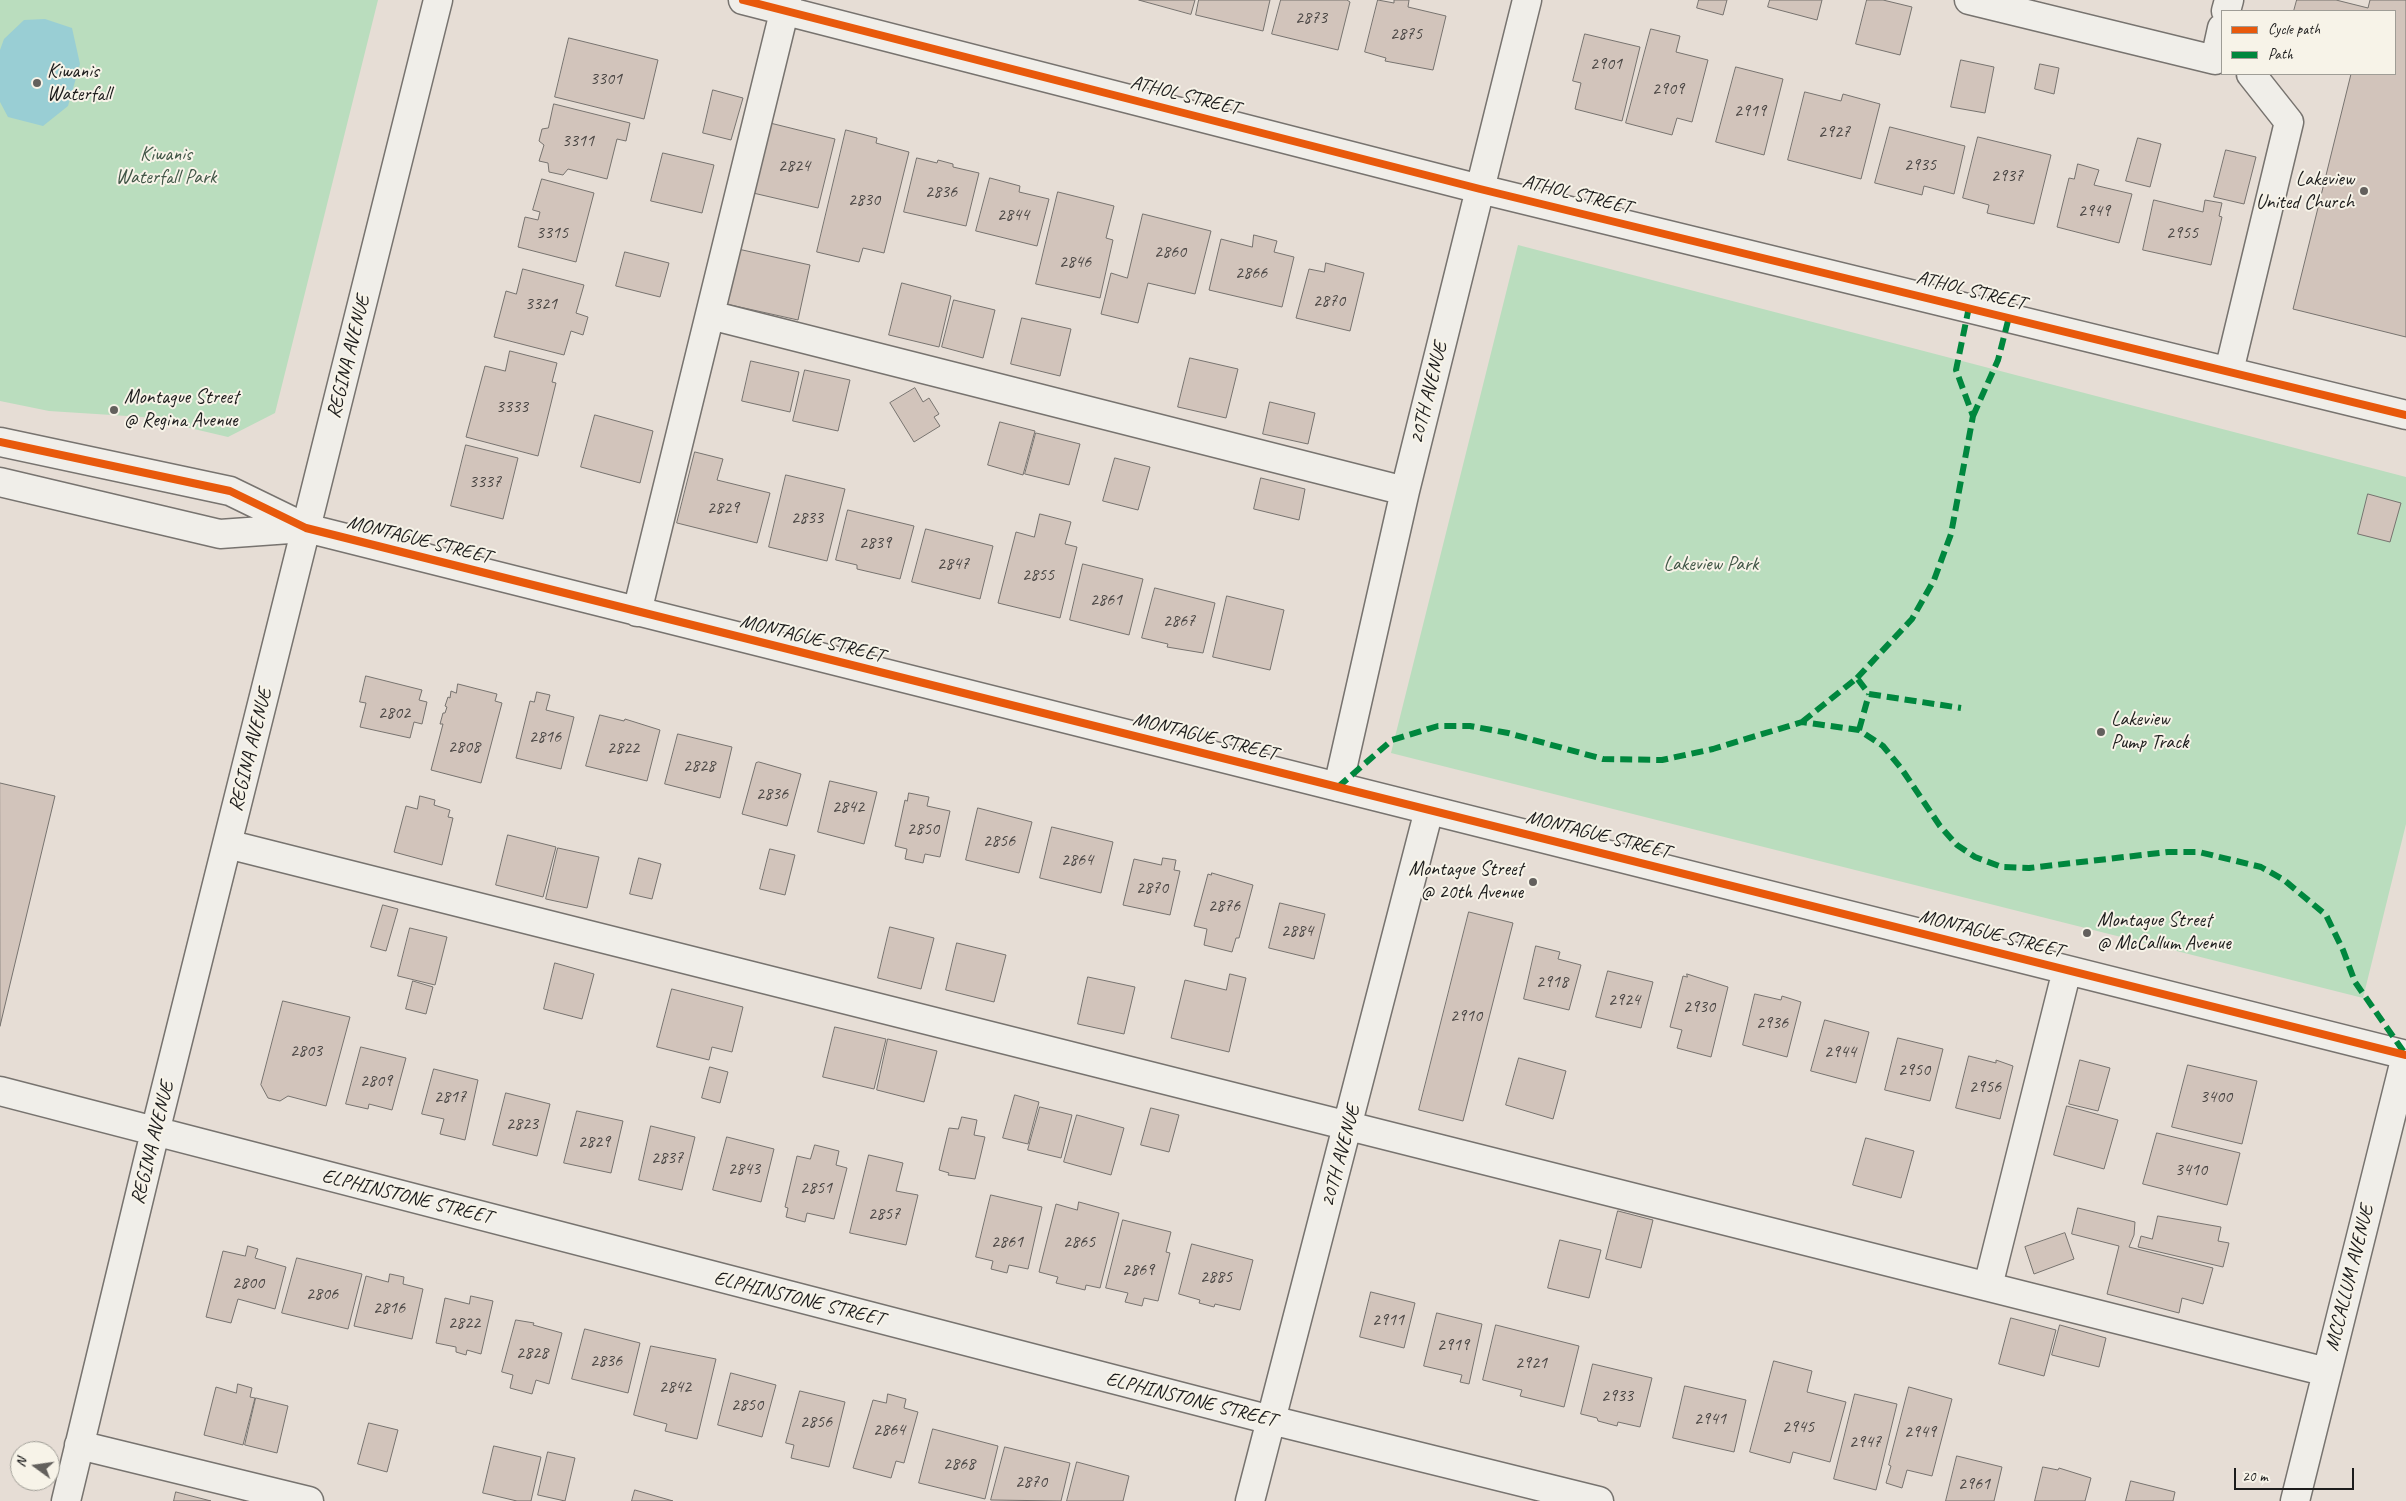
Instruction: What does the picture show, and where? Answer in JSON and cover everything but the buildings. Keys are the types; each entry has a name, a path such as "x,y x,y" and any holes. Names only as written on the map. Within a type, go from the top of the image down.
{"street":[{"name":"REGINA AVENUE","path":"66,1501 155,1132 438,0"},
{"name":"ATHOL STREET","path":"743,0 786,5 1480,189 2406,415"},
{"name":"20TH AVENUE","path":"1338,787 1405,491 1527,0"},
{"path":"1969,0 2219,61 2221,39"},
{"path":"637,612 786,5"},
{"path":"2229,371 2289,122 2252,75"},
{"path":"710,315 1405,491"},
{"name":"MONTAGUE STREET","path":"0,442 230,491 306,528 2406,1056"},
{"name":"MONTAGUE STREET","path":"0,482 220,534 306,528"},
{"name":"20TH AVENUE","path":"1250,1501 1349,1126 1429,810"},
{"path":"227,844 2327,1372"},
{"path":"1988,1286 2066,970"},
{"name":"MCCALLUM AVENUE","path":"2295,1501 2406,1056"},
{"name":"ELPHINSTONE STREET","path":"0,1091 1271,1420 1599,1501"},
{"path":"80,1445 308,1501"}],"green space":[{"name":"Kiwanis Waterfall Park","path":"0,0 378,0 275,413 228,437 143,417 49,411 0,401"},
{"name":"Lakeview Park","path":"1518,245 2406,477 2406,824 2363,998 1391,753"}],"water":[{"name":"Kiwanis Waterfall","path":"45,19 72,28 80,64 68,106 43,126 8,117 0,102 0,50 4,39 24,20"}],"marked path":[{"path":"1857,678 1912,619 1934,580 1951,534 1973,416 1956,370 1969,307"},
{"path":"1973,416 1998,360 2009,317"},
{"path":"1802,722 1857,678 1869,694"},
{"path":"1869,694 1961,708"},
{"path":"1859,730 1869,694"},
{"path":"1338,787 1392,740 1438,726 1470,726 1508,733 1603,759 1662,760 1713,749 1802,722 1859,730 1883,746 1901,768 1940,826 1957,845 1975,857 2002,867 2029,868 2168,852 2199,852 2261,867 2284,880 2326,915 2343,950 2355,982 2406,1055"}],"cycle path":[{"path":"743,0 1480,189 2406,415"},
{"path":"0,442 230,491 306,528 2406,1055"}],"place":[{"name":"Kiwanis Waterfall","path":"37,83"},
{"name":"Lakeview United Church","path":"2364,191"},
{"name":"Montague Street @ Regina Avenue","path":"114,410"},
{"name":"Lakeview Pump Track","path":"2101,732"},
{"name":"Montague Street @ 20th Avenue","path":"1533,882"},
{"name":"Montague Street @ McCallum Avenue","path":"2087,933"}]}
